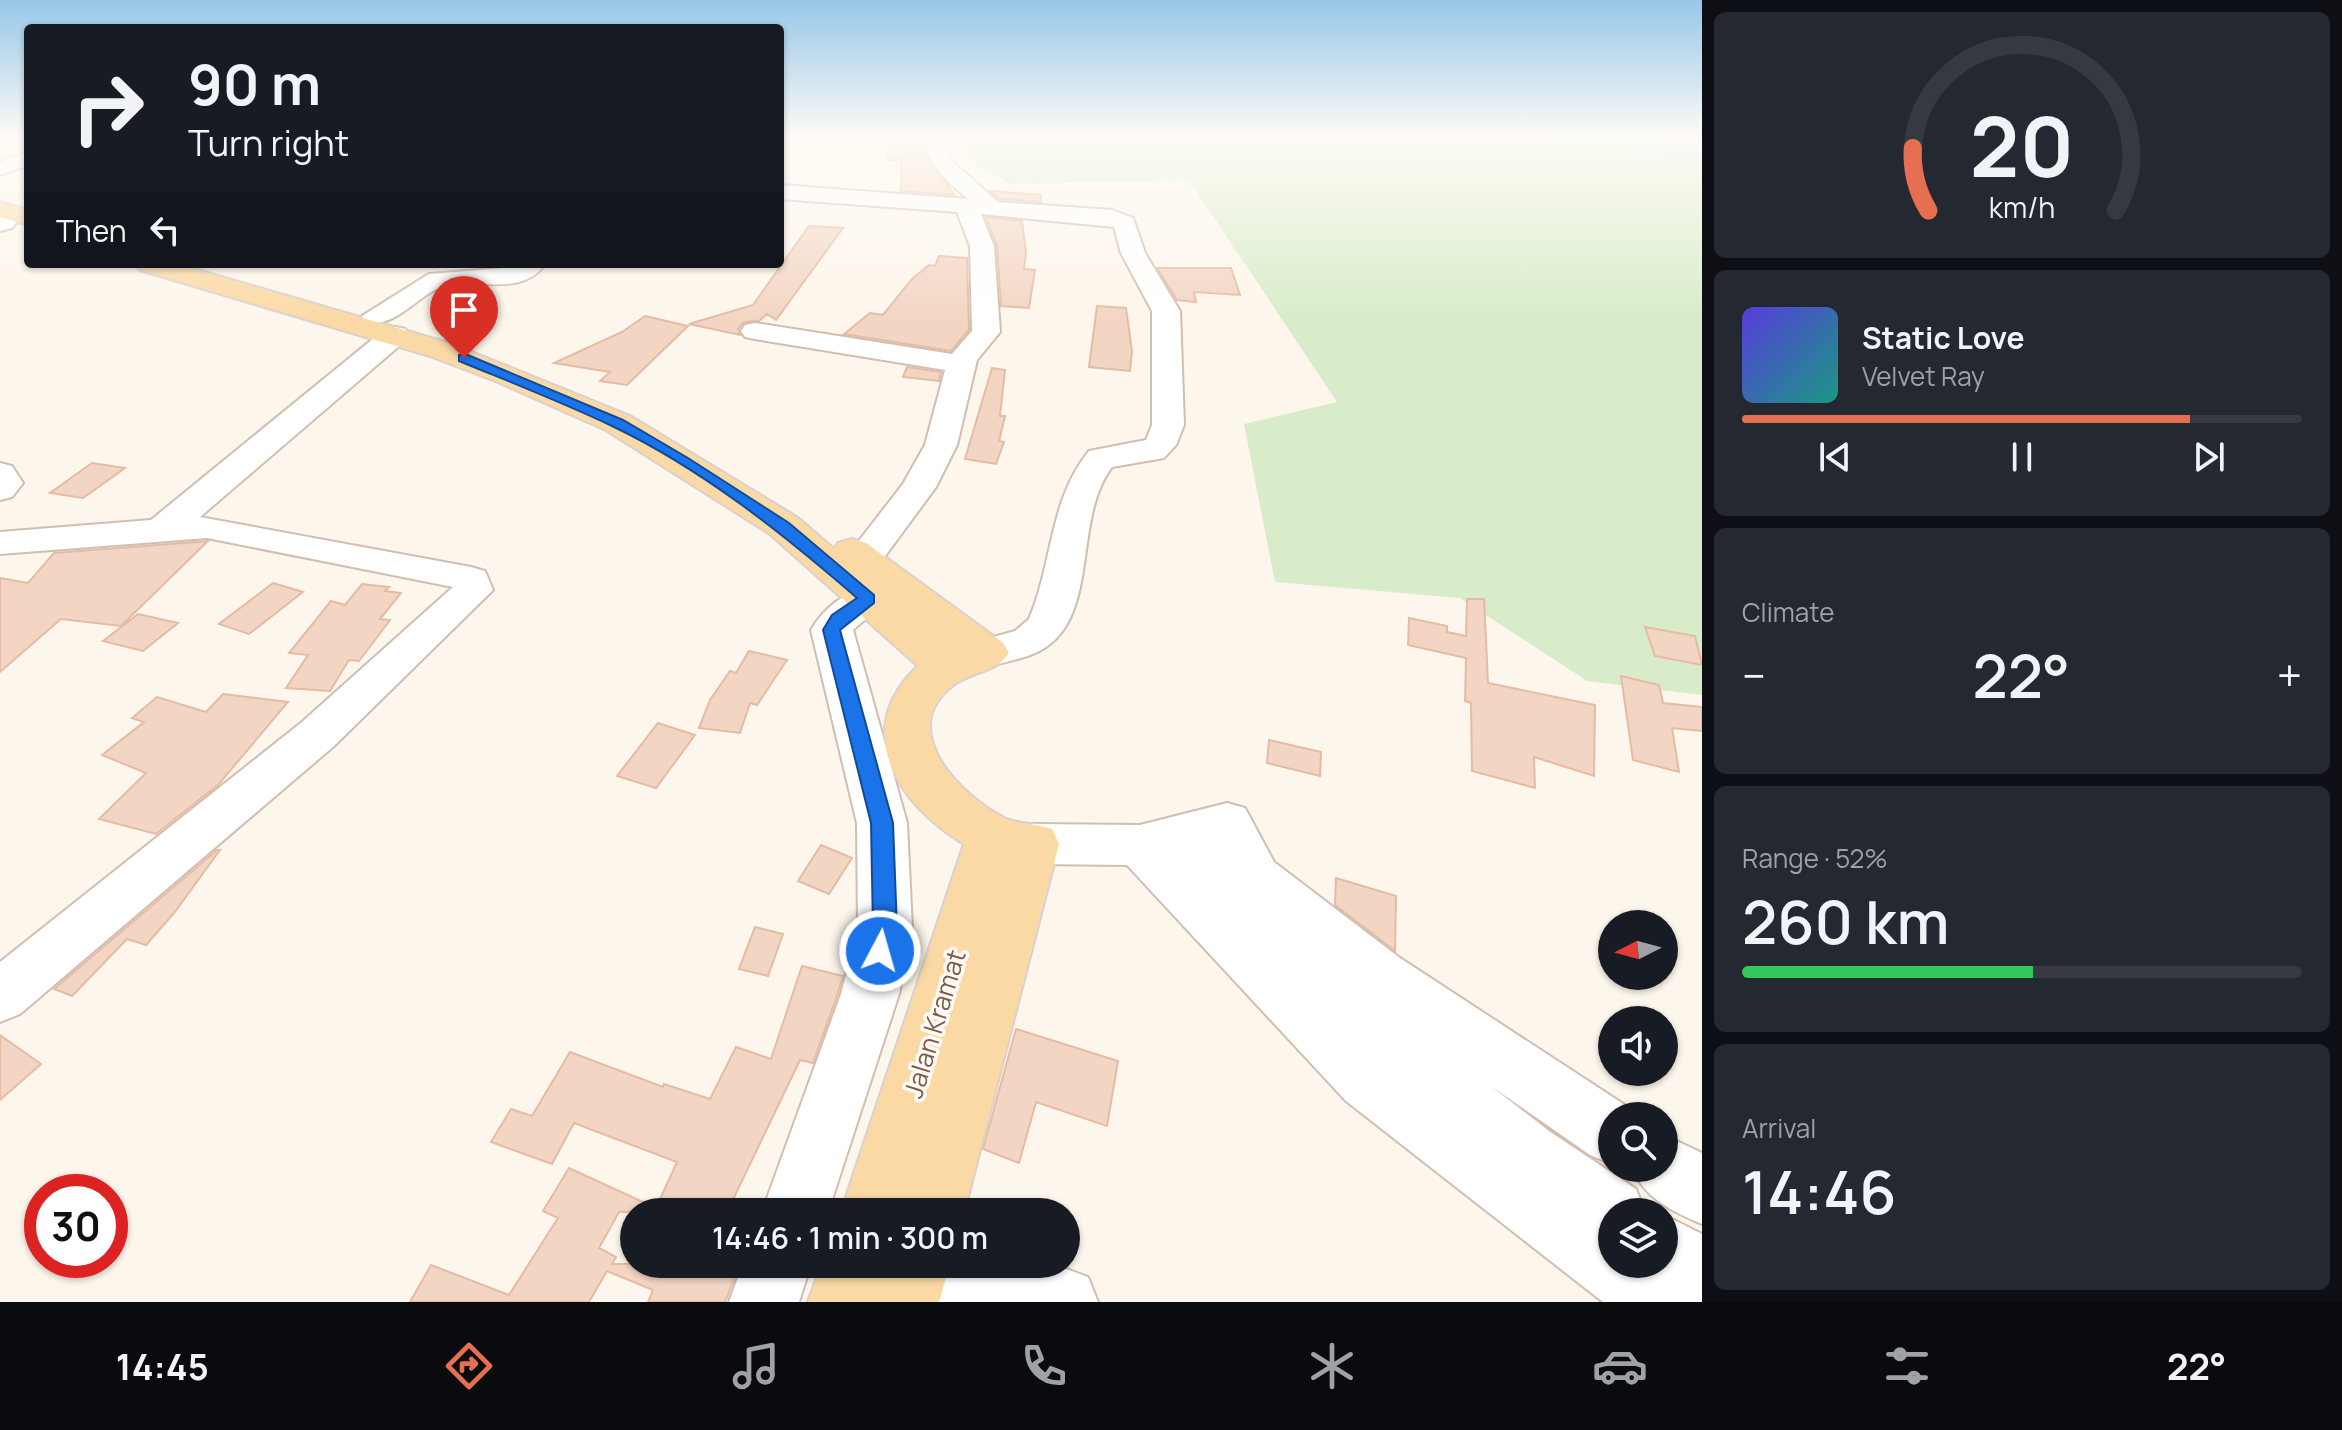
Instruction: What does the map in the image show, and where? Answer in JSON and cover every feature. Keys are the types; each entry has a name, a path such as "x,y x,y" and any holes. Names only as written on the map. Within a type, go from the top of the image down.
{"main road":[{"path":"165,268 386,325"},
{"path":"204,268 449,345 618,423 683,461 866,579 968,660 928,680 914,696 906,717 906,740 913,763 927,787 949,808 1013,840"},
{"name":"Jalan Kramat","path":"881,1198 1013,840"},
{"name":"Jalan Kramat","path":"932,1198 1013,840"},
{"path":"845,1302 853,1278"},
{"path":"902,1302 910,1278"}],"street":[{"path":"860,199 1104,216 1125,223 1133,253 1166,311 1168,425 1160,445 1152,451 1101,458 1094,463 1079,496 1063,575 1047,621 1036,638 968,660"},
{"path":"800,1198 870,994 885,929 882,823 832,630 866,579 941,445 961,364 986,332 980,209 972,199"},
{"path":"163,529 438,279 516,275 530,268"},
{"path":"755,331 961,364"},
{"path":"0,473 6,483 0,490"},
{"path":"0,543 102,538 163,529 222,530 471,579 473,590 318,734 0,996"},
{"path":"1013,840 1157,840 1227,822 1256,877 1380,976 1598,1124"},
{"path":"1157,840 1376,1030 1526,1154 1598,1203"},
{"path":"1157,840 1368,1081 1660,1302"},
{"path":"1678,1176 1702,1191"},
{"path":"1678,1259 1702,1275"},
{"path":"764,1302 772,1278"},
{"path":"973,1278 1063,1302"}],"green space":[{"path":"1202,199 1702,199 1702,695 1587,681 1460,598 1275,582 1244,424 1337,402"}],"building":[{"path":"999,199 1041,199 1041,202"},
{"path":"986,217 1022,221 1026,253 1024,269 1035,270 1029,308 1001,306 997,246"},
{"path":"809,226 843,228 776,320 767,314 759,321 744,322 738,329 740,335 689,324 753,305 779,268 784,268 784,261"},
{"path":"939,256 967,258 969,330 951,351 844,334 870,313 883,315 912,279 929,265 935,266"},
{"path":"1157,268 1231,268 1240,295 1194,292 1196,302 1177,300"},
{"path":"1097,306 1126,308 1132,351 1130,371 1089,367"},
{"path":"645,316 688,326 627,385 600,381 610,372 554,363 622,332"},
{"path":"907,367 941,372 939,381 903,377"},
{"path":"992,368 1005,370 1000,416 1005,416 999,441 1004,442 996,464 965,459"},
{"path":"92,463 125,468 83,498 50,493"},
{"path":"208,541 121,626 61,619 0,672 0,578 28,583 54,553"},
{"path":"273,583 303,592 249,634 219,624"},
{"path":"362,584 389,587 385,591 401,593 380,619 390,620 359,661 349,660 330,691 286,688 308,655 289,653 331,601 345,605"},
{"path":"1467,599 1484,599 1488,683 1595,705 1594,776 1534,757 1535,788 1472,771 1471,703 1465,701 1466,658 1408,645 1409,618 1447,626 1447,632 1466,636"},
{"path":"138,614 178,623 143,651 103,641"},
{"path":"1645,627 1695,636 1702,665 1655,656"},
{"path":"749,651 787,660 757,705 750,703 740,733 699,728 710,700 730,671 736,673"},
{"path":"1621,676 1659,685 1663,703 1702,707 1702,731 1672,728 1679,772 1633,760"},
{"path":"223,694 288,702 218,785 156,834 99,819 146,773 102,755 144,722 132,718 157,697 206,712"},
{"path":"658,723 695,735 656,788 617,776"},
{"path":"1269,740 1321,752 1320,776 1267,763"},
{"path":"821,845 852,858 829,894 798,881"},
{"path":"220,850 174,913 146,945 127,939 72,996 54,989"},
{"path":"1336,878 1396,896 1395,951 1335,905"},
{"path":"755,927 783,934 768,976 739,969"},
{"path":"802,966 843,976 813,1063 800,1060 734,1198 661,1198 677,1162 574,1123 552,1164 491,1142 511,1109 532,1116 570,1052 663,1087 664,1084 710,1099 736,1047 771,1059"},
{"path":"1016,1029 1118,1061 1107,1126 1036,1102 1019,1163 983,1149"},
{"path":"0,1035 41,1064 0,1100"},
{"path":"569,1168 634,1198 620,1198 620,1212 599,1248 616,1257 612,1264 620,1264 620,1276 607,1271 589,1302 410,1302 431,1265 509,1295 558,1218 543,1211"},
{"path":"624,1278 734,1278 725,1302 648,1302 653,1290"}],"route":[{"path":"464,358 618,423 683,461 784,526 868,599 838,619 832,630 882,823 885,929 880,951"}]}
